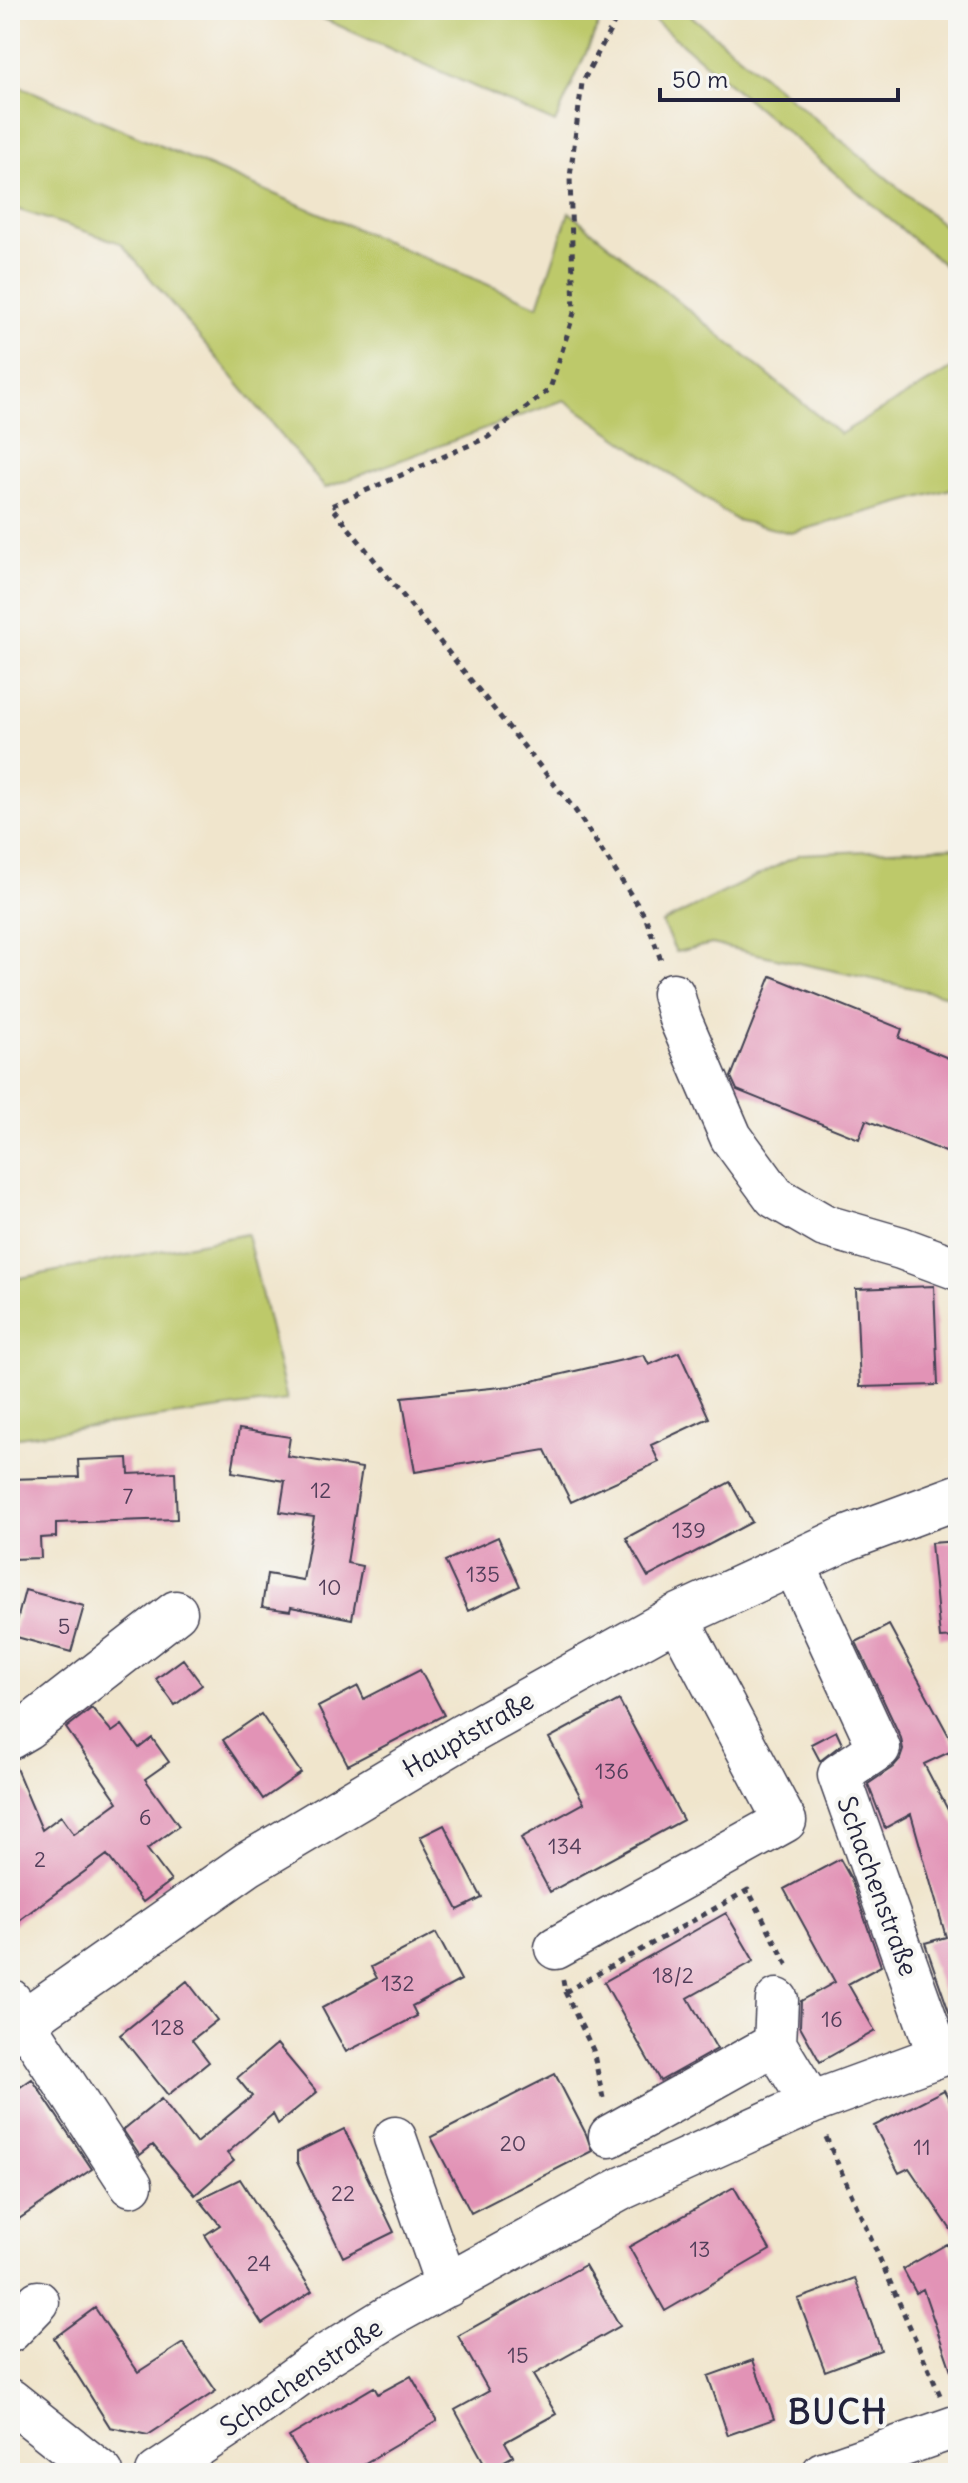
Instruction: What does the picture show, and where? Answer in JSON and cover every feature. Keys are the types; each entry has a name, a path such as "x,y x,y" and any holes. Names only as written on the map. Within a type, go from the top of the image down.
{"main road":[{"name":"Hauptstraße","path":"14,2017 248,1864 465,1735 677,1617 887,1521 958,1497"}],"street":[{"path":"673,994 680,1019 731,1137 775,1197 825,1226 901,1248 958,1269"},
{"name":"Schachenstraße","path":"157,2473 325,2356 623,2188 811,2103 948,2053 839,1775 879,1748 793,1562"},
{"path":"10,1738 176,1612"},
{"path":"556,1948 785,1821 677,1617"},
{"path":"777,2000 775,2044 811,2103"},
{"path":"14,2017 131,2185"},
{"path":"610,2136 775,2044"},
{"path":"395,2138 447,2286"},
{"path":"10,2400 102,2473"},
{"path":"823,2473 905,2459 956,2427"}],"path":[{"path":"621,10 582,83 570,177 574,313 550,389 488,437 331,506 575,810 645,916 673,994"},
{"path":"565,1992 748,1890 790,1970 777,2000"},
{"path":"556,1948 565,1992 593,2050 610,2136"},
{"path":"811,2103 956,2427"}],"green space":[{"path":"304,10 605,10 555,123"},
{"path":"642,10 684,10 958,237 958,277"},
{"path":"10,82 538,306 569,212 840,434 958,365 958,487 791,533 736,520 564,400 325,488 121,243 10,207"},
{"path":"958,847 958,998 712,944 676,952 662,923 801,854"},
{"path":"247,1234 287,1400 10,1438 10,1280"}],"building":[{"path":"771,976 902,1029 899,1038 958,1062 958,1157 866,1120 859,1139 737,1090 731,1077"},
{"path":"934,1286 938,1385 860,1387 856,1289"},
{"path":"679,1352 709,1418 651,1445 659,1462 571,1502 545,1450 415,1472 402,1397 511,1386 644,1355 649,1365"},
{"path":"239,1429 290,1437 287,1456 362,1468 347,1563 362,1566 352,1619 291,1607 290,1611 262,1607 267,1574 303,1580 314,1517 280,1512 285,1481 232,1472"},
{"path":"128,1458 129,1474 175,1472 177,1519 56,1523 56,1537 40,1538 41,1558 10,1559 10,1479 79,1477 78,1460"},
{"path":"730,1482 752,1522 648,1577 626,1538"},
{"path":"498,1537 520,1586 468,1611 445,1561"},
{"path":"958,1541 958,1637 940,1638 931,1543"},
{"path":"25,1590 84,1606 71,1652 13,1636"},
{"path":"889,1625 956,1749 924,1764 958,1829 958,2026 954,2026 925,1943 946,1937 911,1814 885,1828 868,1784 893,1767 903,1750 901,1738 856,1642"},
{"path":"183,1659 202,1685 175,1705 156,1679"},
{"path":"420,1670 444,1715 348,1765 318,1707 358,1686 364,1699"},
{"path":"619,1700 683,1820 550,1892 521,1838 584,1803 549,1738"},
{"path":"92,1708 112,1732 122,1725 139,1748 152,1738 169,1762 145,1779 179,1826 147,1849 171,1881 143,1902 107,1855 10,1927 10,1762 13,1761 42,1830 61,1816 74,1834 118,1802 66,1728"},
{"path":"261,1714 301,1773 263,1799 223,1740"},
{"path":"836,1731 842,1744 820,1761 811,1744"},
{"path":"444,1825 482,1898 458,1910 420,1837"},
{"path":"840,1859 851,1879 881,1966 848,1984 875,2031 820,2062 800,2026 801,2001 835,1982 784,1889"},
{"path":"726,1913 754,1961 688,1998 717,2049 660,2081 604,1982"},
{"path":"436,1933 461,1980 412,2006 417,2016 346,2052 322,2008 377,1978 371,1967"},
{"path":"187,1981 217,2020 192,2040 209,2062 168,2095 120,2035"},
{"path":"277,2044 317,2092 278,2124 273,2114 227,2153 234,2161 195,2195 153,2145 140,2155 123,2130 161,2099 196,2143 252,2096 237,2078"},
{"path":"555,2074 592,2151 471,2213 431,2137"},
{"path":"32,2079 92,2169 10,2225 10,2094"},
{"path":"944,2090 958,2116 958,2240 909,2168 899,2173 874,2126"},
{"path":"344,2129 394,2232 343,2257 297,2162 297,2152"},
{"path":"240,2179 312,2291 262,2324 205,2235 220,2225 199,2199"},
{"path":"734,2187 770,2250 665,2311 629,2247"},
{"path":"947,2244 958,2263 958,2378 954,2379 923,2289 916,2293 903,2269"},
{"path":"585,2265 620,2326 533,2375 556,2414 505,2442 513,2456 488,2470 455,2410 489,2391 458,2336"},
{"path":"855,2278 881,2350 825,2371 798,2299"},
{"path":"95,2308 138,2372 183,2343 216,2391 148,2435 110,2427 54,2338"},
{"path":"753,2360 774,2419 728,2435 708,2376"},
{"path":"411,2376 437,2421 348,2473 311,2473 289,2437 374,2387 378,2394"}],"district":[{"name":"BUCH","path":"838,2411"}]}
